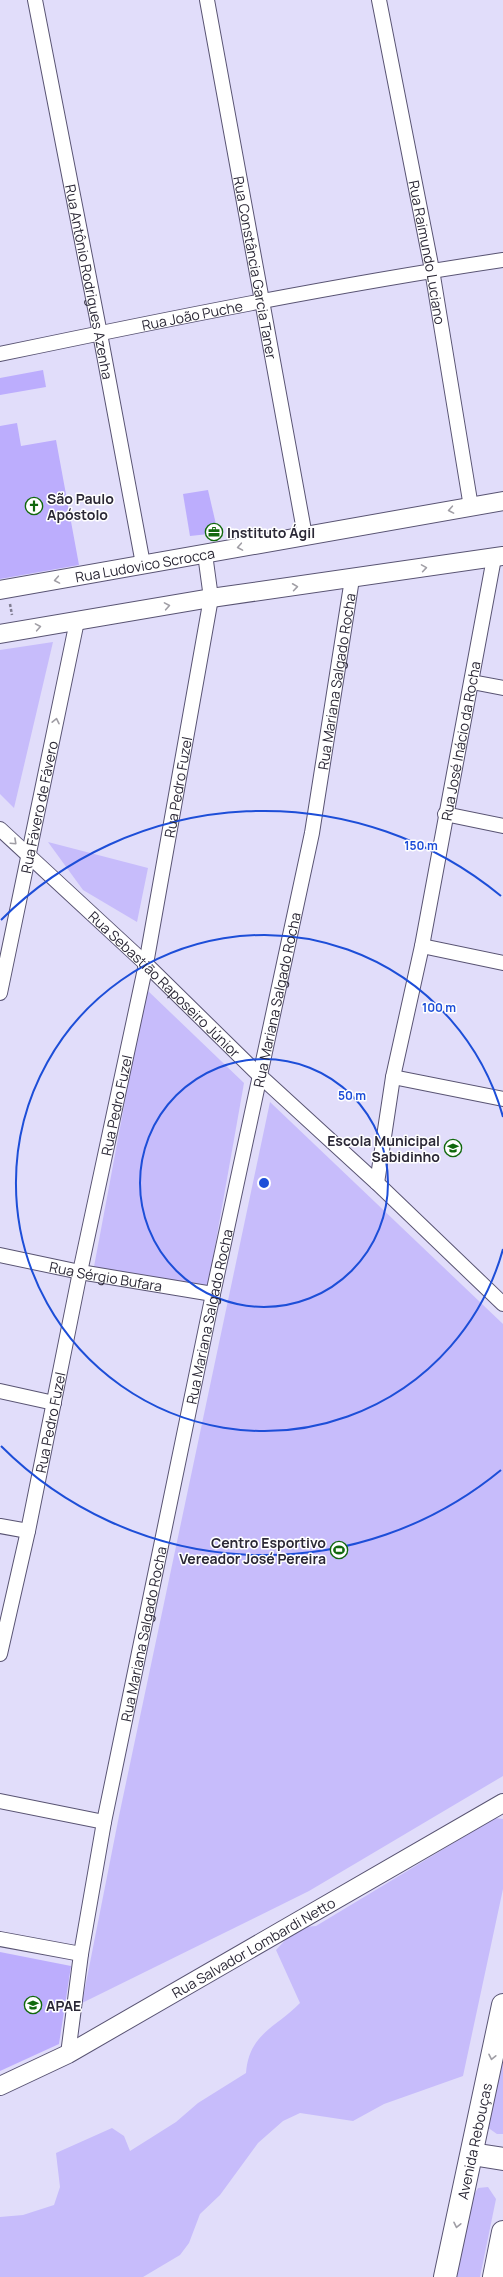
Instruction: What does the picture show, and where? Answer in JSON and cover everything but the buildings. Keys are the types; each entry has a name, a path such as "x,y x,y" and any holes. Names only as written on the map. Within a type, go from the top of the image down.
{"main road":[{"name":"Avenida Rebouças","path":"445,2277 503,2005"},
{"path":"472,2154 503,2160"},
{"path":"494,2277 503,2232"}],"street":[{"name":"Rua Antônio Rodrigues Azenha","path":"35,0 100,333 142,564"},
{"name":"Rua Constância Garcia Taner","path":"208,0 305,536"},
{"name":"Rua Raimundo Luciano","path":"379,0 432,270 471,507"},
{"name":"Rua João Puche","path":"0,354 100,333 432,270 503,260"},
{"name":"Rua Ludovico Scrocca","path":"4,589 503,501"},
{"name":"Rua Pedro Fuzel","path":"0,1654 28,1531 80,1272 146,964 211,598 205,554"},
{"path":"7,633 211,598 498,557"},
{"name":"Rua José Inácio da Rocha","path":"377,1183 394,1077 422,946 445,814 498,557"},
{"name":"Rua Mariana Salgado Rocha","path":"68,2054 81,1954 104,1822 259,1075 312,833 352,579"},
{"name":"Rua Fávero de Fávero","path":"0,993 77,621"},
{"path":"472,682 503,688"},
{"path":"445,814 503,826"},
{"name":"Rua Sebastião Raposeiro Júnior","path":"0,828 146,964 259,1075 377,1183 503,1304"},
{"path":"422,946 503,963"},
{"path":"394,1077 503,1099"},
{"name":"Rua Sérgio Bufara","path":"0,1255 80,1272 213,1294"},
{"path":"0,1391 54,1403"},
{"path":"0,1526 28,1531"},
{"path":"0,1801 104,1822"},
{"name":"Rua Salvador Lombardi Netto","path":"0,2086 68,2054 503,1803"},
{"path":"0,1939 81,1954"}],"path":[{"path":"4,589 7,633"}],"shaded area":[{"path":"53,642 14,808 0,794 0,650"},
{"path":"48,842 148,868 137,922 83,890"},
{"path":"146,989 244,1083 208,1286 93,1272"},
{"name":"Centro Esportivo Vereador José Pereira","path":"270,1102 503,1324 503,1776 309,1891 82,2003 119,1816"},
{"path":"495,1818 503,1819 503,1889 463,2076 384,2104 353,2121 300,2113 283,2121 258,2143 220,2195 200,2214 189,2243 180,2255 143,2277 0,2277 0,2217 23,2215 54,2205 60,2187 56,2153 112,2128 124,2136 130,2151 176,2122 198,2103 246,2073 248,2059 258,2040 300,2003 276,1950 289,1936 305,1927 316,1926"},
{"path":"503,2045 503,2134 497,2134 487,2127"},
{"path":"488,2187 496,2199 480,2277 457,2277 472,2198 478,2188"}],"place":[{"name":"São Paulo Apóstolo","path":"34,506"},
{"name":"Instituto Ágil","path":"214,532"},
{"name":"Escola Municipal Sabidinho","path":"453,1148"},
{"name":"Centro Esportivo Vereador José Pereira","path":"339,1550"},
{"name":"APAE","path":"33,2005"}]}
